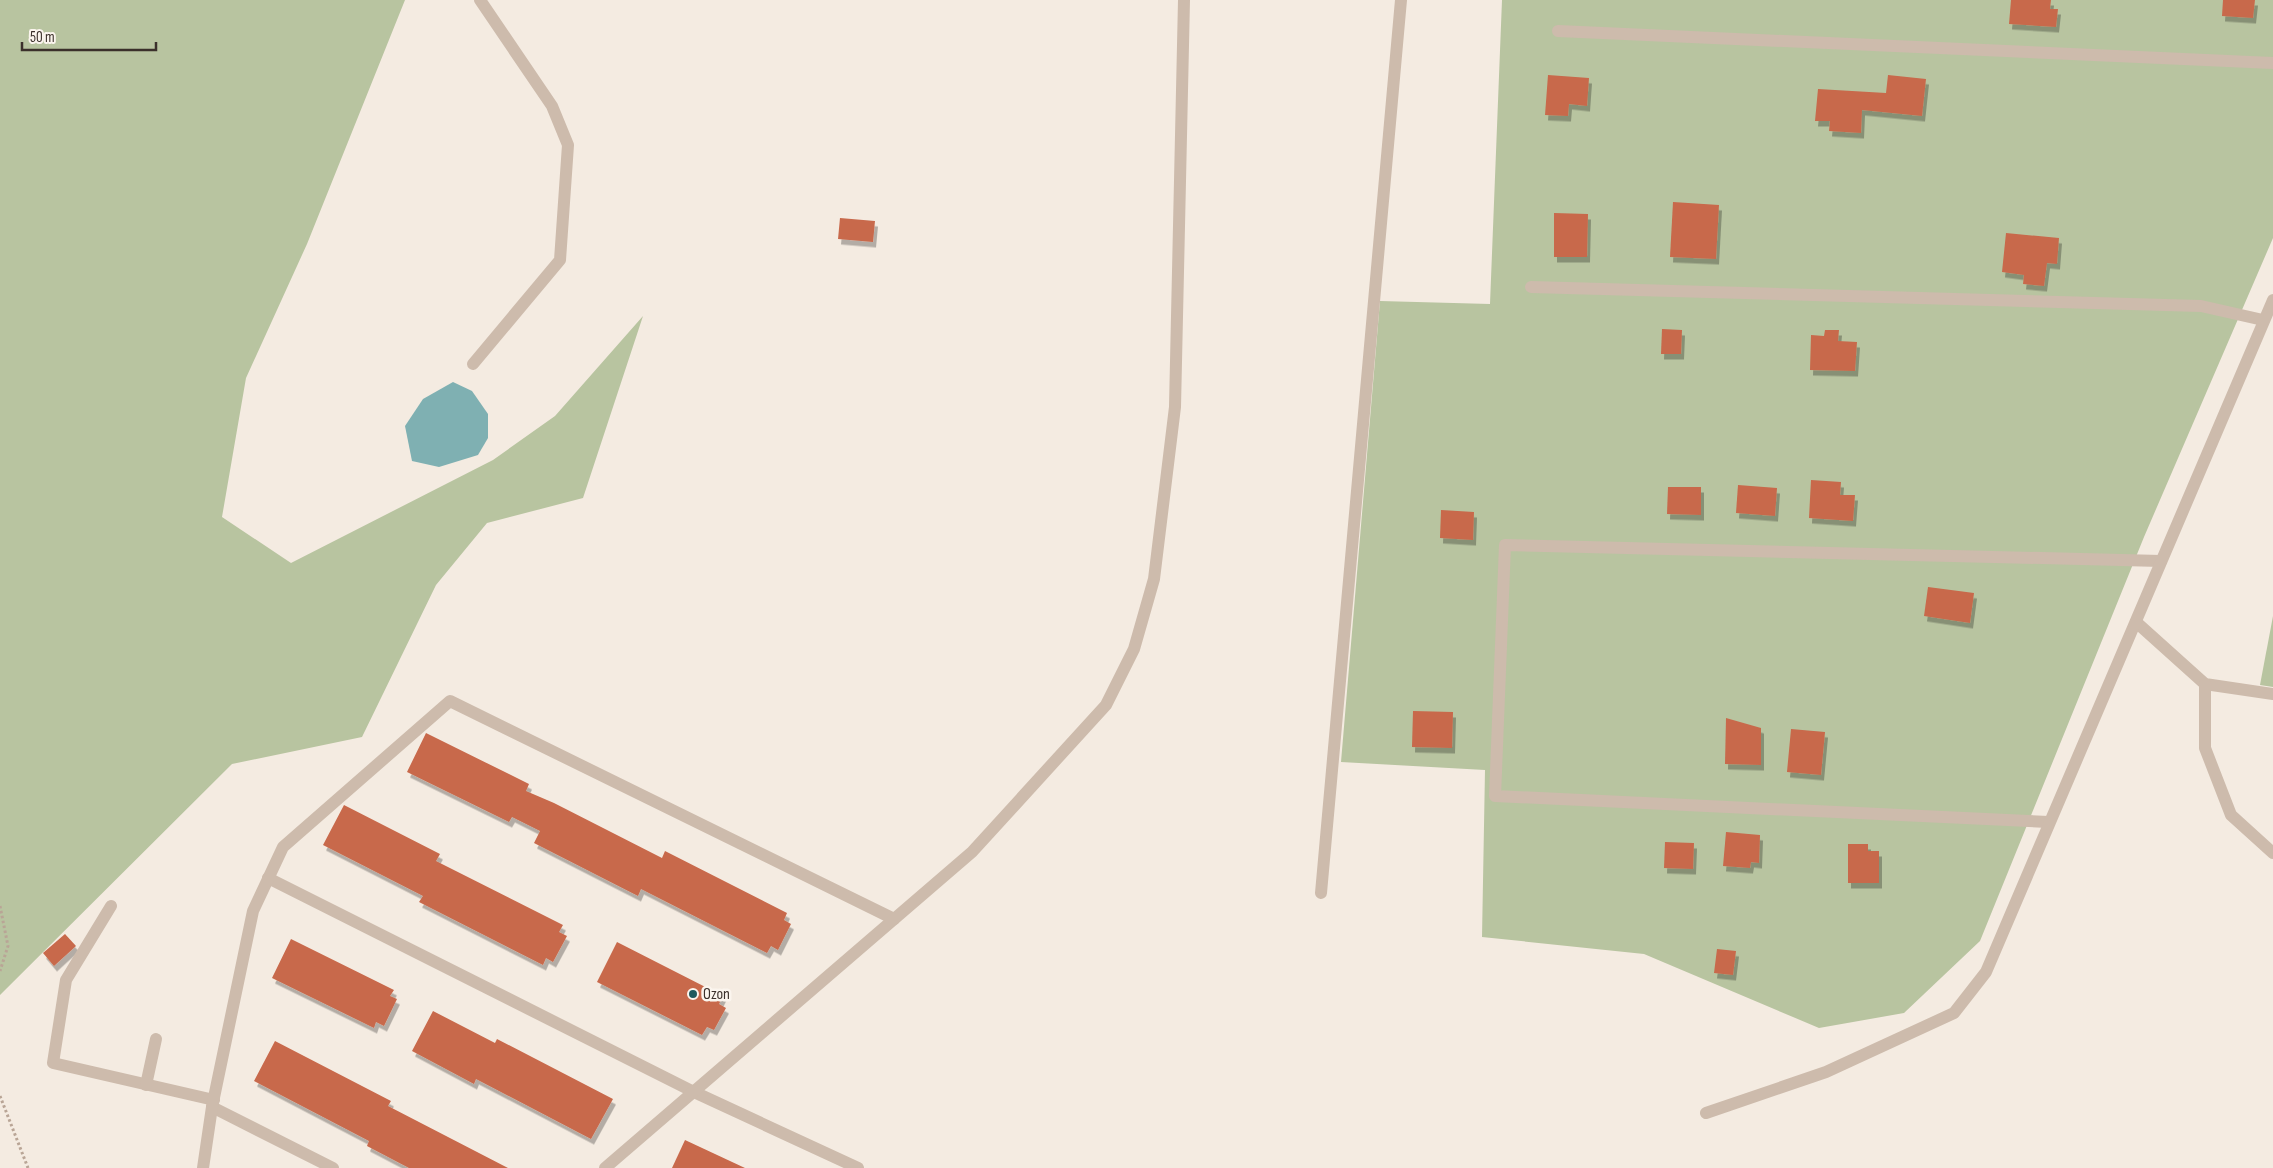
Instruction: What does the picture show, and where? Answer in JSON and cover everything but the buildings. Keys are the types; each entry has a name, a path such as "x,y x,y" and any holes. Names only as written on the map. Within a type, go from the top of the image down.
{"street":[{"path":"473,364 560,260 568,145 552,106 480,0"},
{"path":"606,1168 972,852 1106,705 1134,649 1154,579 1175,407 1184,0"},
{"path":"1321,893 1401,0"},
{"path":"1558,31 2273,63"},
{"path":"1531,287 2201,306 2263,320"},
{"path":"1706,1112 1826,1072 1954,1013 1986,972 2048,822 2136,622 2273,300"},
{"path":"2048,822 1495,796 1505,545 2161,561"},
{"path":"2136,622 2204,684 2273,694"},
{"path":"2204,684 2205,748 2232,815 2273,853"},
{"path":"203,1168 213,1104 253,911 283,847 450,701 894,919"},
{"path":"268,878 694,1092 858,1168"},
{"path":"110,906 66,980 53,1064 146,1085 213,1104 333,1168"},
{"path":"146,1085 156,1039"}],"path":[{"path":"0,906 8,946 0,970"},
{"path":"0,1096 28,1168"}],"green space":[{"path":"0,0 405,0 307,244 246,378 222,517 291,563 493,460 555,416 643,316 583,498 487,523 436,585 362,737 232,764 0,995"},
{"path":"1502,0 2273,0 2273,238 2144,537 1980,941 1904,1013 1819,1028 1644,954 1482,937 1485,770 1341,762 1380,301 1490,304"},
{"path":"2273,616 2273,687 2260,685"}],"water":[{"path":"453,382 472,391 488,414 488,438 478,455 439,467 412,461 405,426 423,399"}],"place":[{"name":"Ozon","path":"693,994"}]}
